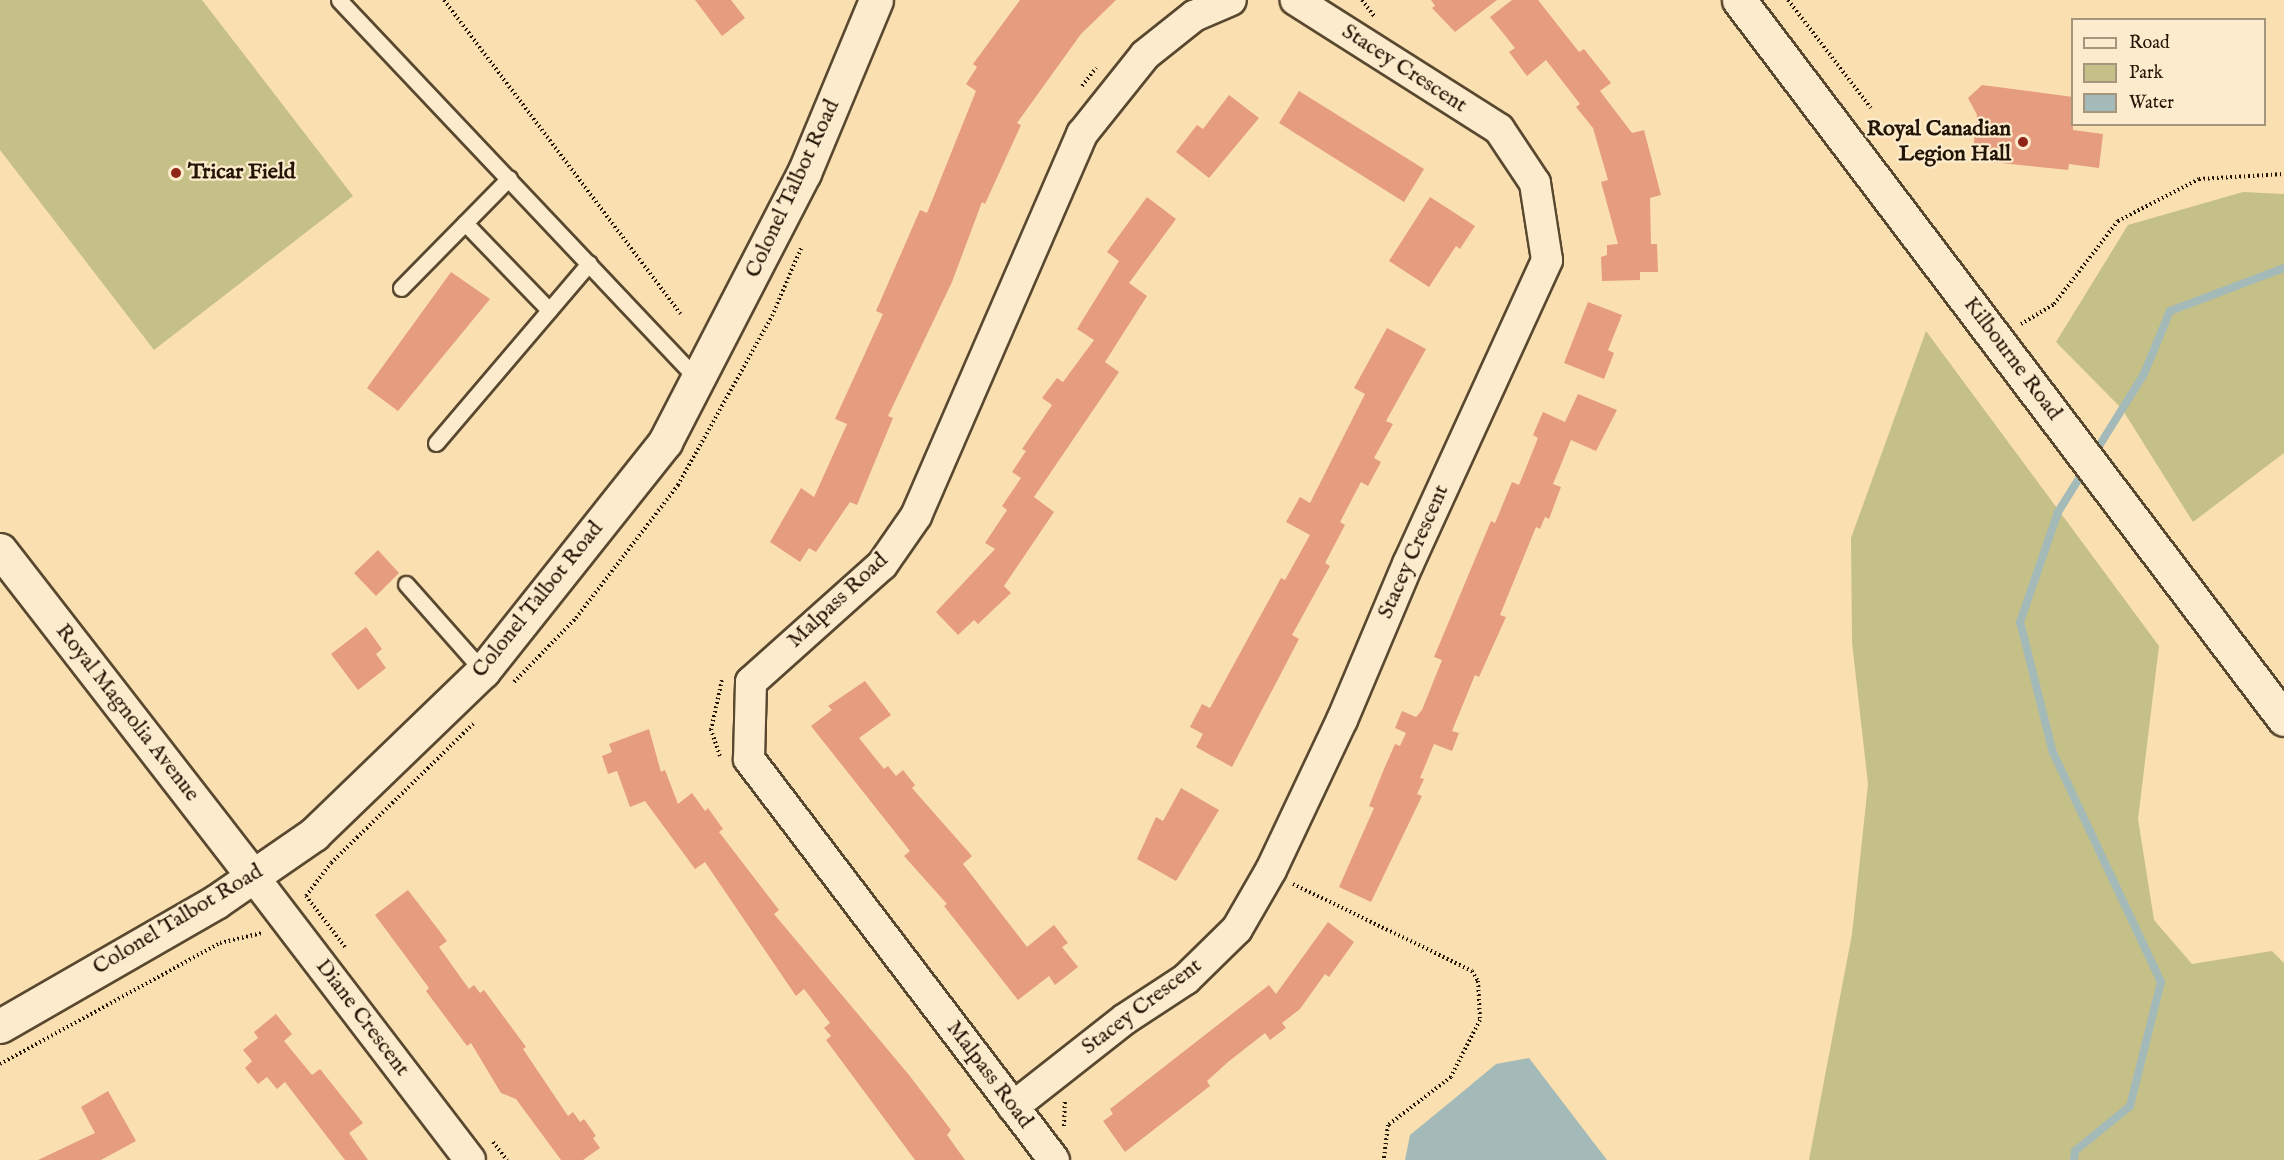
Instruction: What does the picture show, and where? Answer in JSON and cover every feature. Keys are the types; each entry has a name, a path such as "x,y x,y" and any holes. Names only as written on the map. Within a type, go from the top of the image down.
{"main road":[{"name":"Colonel Talbot Road","path":"0,1026 254,876 314,834 483,671 664,442 699,381 804,173 876,0"},
{"name":"Kilbourne Road","path":"1739,0 2284,719"},
{"name":"Royal Magnolia Avenue","path":"0,550 254,876"}],"street":[{"name":"Malpass Road","path":"1059,1149 1013,1107 749,759 751,682 882,565 916,516 1082,134 1145,55 1194,16 1231,0"},
{"name":"Stacey Crescent","path":"1013,1107 1125,1019 1186,980 1237,929 1271,870 1342,720 1408,564 1547,260 1534,183 1499,129 1296,0"},
{"name":"Diane Crescent","path":"254,876 470,1160"}],"lane":[{"path":"339,0 699,381"},
{"path":"401,288 509,178"},
{"path":"465,223 549,310"},
{"path":"436,443 589,263"},
{"path":"406,584 483,671"}],"path":[{"path":"444,0 681,314"},
{"path":"1788,0 1871,108"},
{"path":"1077,95 1104,60"},
{"path":"1997,340 2054,304 2118,221 2199,179 2284,174"},
{"path":"722,761 711,730 723,677"},
{"path":"1290,883 1472,971 1478,981 1480,1020 1451,1077 1388,1125 1384,1160"},
{"path":"0,1064 220,943 259,932"},
{"path":"1059,1149 1065,1089"}],"green space":[{"name":"Tricar Field","path":"0,0 202,0 353,196 154,350 0,150"},
{"path":"2243,192 2284,194 2284,453 2193,522 2122,409 2056,342 2128,225"},
{"path":"1926,331 2159,646 2138,819 2154,920 2192,964 2272,951 2284,963 2284,1160 1809,1160 1852,934 1868,784 1852,642 1851,538"}],"water":[{"path":"1529,1058 1607,1160 1405,1160 1410,1135 1496,1064"}],"building":[{"path":"695,0 731,0 745,18 722,36"},
{"path":"1020,0 1116,0 1081,34 1017,123 1021,125 985,204 982,202 952,282 888,416 893,418 857,505 850,502 816,552 809,548 800,562 770,542 801,488 814,497 847,424 835,419 883,314 876,311 920,210 927,213 976,91 966,84 977,67 973,64"},
{"path":"1431,0 1497,0 1455,32 1432,8 1435,6"},
{"path":"1512,0 1538,0 1579,52 1584,49 1611,83 1600,91 1632,133 1644,130 1661,195 1650,198 1651,244 1657,244 1658,272 1640,272 1640,280 1602,281 1601,257 1607,255 1607,245 1618,244 1601,182 1608,180 1593,128 1576,107 1580,104 1546,60 1527,76 1509,52 1515,48 1490,17"},
{"name":"Royal Canadian Legion Hall","path":"1982,85 2071,97 2073,130 2103,134 2099,168 2069,164 2068,170 1972,160 1977,115 1968,98"},
{"path":"1299,91 1424,169 1404,202 1279,123"},
{"path":"1229,95 1259,118 1209,178 1176,152 1197,125 1203,129"},
{"path":"1147,197 1176,219 1129,283 1147,296 1105,362 1119,372 1034,497 1054,512 1004,586 1011,593 978,624 974,620 958,635 936,612 995,549 985,543 1007,510 1002,506 1021,478 1012,472 1026,451 1022,449 1052,405 1042,398 1057,378 1063,382 1094,340 1077,329 1119,261 1107,252"},
{"path":"1430,197 1475,226 1460,249 1456,246 1429,287 1389,261"},
{"path":"451,272 490,299 398,411 367,388"},
{"path":"1588,302 1622,315 1608,350 1614,353 1604,379 1564,363"},
{"path":"1387,328 1426,349 1386,421 1393,424 1374,458 1381,462 1368,486 1361,482 1340,522 1345,525 1325,563 1330,566 1292,635 1299,639 1232,767 1196,747 1203,734 1190,727 1202,704 1210,708 1281,578 1285,580 1310,535 1286,522 1300,497 1310,503 1365,394 1354,388"},
{"path":"1578,394 1617,410 1596,451 1571,440 1553,484 1561,487 1549,519 1545,517 1540,529 1536,527 1500,615 1506,617 1479,677 1475,675 1452,731 1459,733 1452,751 1434,744 1420,778 1424,779 1417,794 1422,796 1371,902 1339,887 1374,808 1369,806 1384,769 1395,744 1400,746 1406,733 1395,728 1402,711 1416,717 1422,710 1442,660 1434,657 1491,521 1495,523 1512,482 1519,485 1538,438 1533,435 1543,412 1565,422"},
{"path":"378,550 399,573 376,596 354,573"},
{"path":"366,627 382,649 376,654 386,668 358,690 331,654"},
{"path":"865,681 891,715 859,738 884,769 888,766 896,776 903,770 915,785 912,788 972,856 963,864 1027,947 1054,925 1068,943 1062,947 1078,967 1055,985 1049,976 1018,1000 944,906 947,904 904,856 910,851 811,726 832,710 828,706"},
{"path":"649,729 661,772 665,770 678,804 692,793 705,811 708,808 723,829 719,832 779,910 774,914 909,1075 951,1130 947,1135 965,1160 915,1160 826,1040 831,1036 824,1028 830,1023 804,989 796,996 705,862 695,869 645,801 630,807 617,771 608,774 602,756 612,752 609,744"},
{"path":"1181,788 1219,810 1176,881 1137,859 1156,817 1163,821"},
{"path":"408,890 447,941 439,947 469,989 474,985 480,993 484,990 526,1047 523,1049 568,1116 573,1112 580,1122 584,1119 596,1136 593,1138 600,1148 583,1160 561,1160 516,1099 501,1093 471,1043 467,1046 426,991 429,988 375,915"},
{"path":"1328,922 1354,942 1329,977 1325,974 1300,1009 1282,1023 1286,1028 1270,1040 1265,1033 1207,1081 1210,1086 1125,1152 1103,1121 1113,1114 1110,1109 1269,985 1276,994"},
{"path":"276,1014 292,1034 284,1041 312,1075 320,1069 363,1123 349,1133 368,1160 345,1160 285,1082 277,1089 267,1077 258,1084 245,1068 252,1061 243,1050 258,1038 254,1032"},
{"path":"108,1091 136,1141 101,1160 38,1160 95,1133 81,1107"}],"waterway":[{"path":"2094,454 2144,374 2170,311 2284,268"},
{"path":"2074,1160 2075,1151 2130,1106 2161,982 2053,753 2020,622 2058,512 2085,469"}],"place":[{"name":"Royal Canadian Legion Hall","path":"2023,142"},
{"name":"Tricar Field","path":"176,173"}]}
